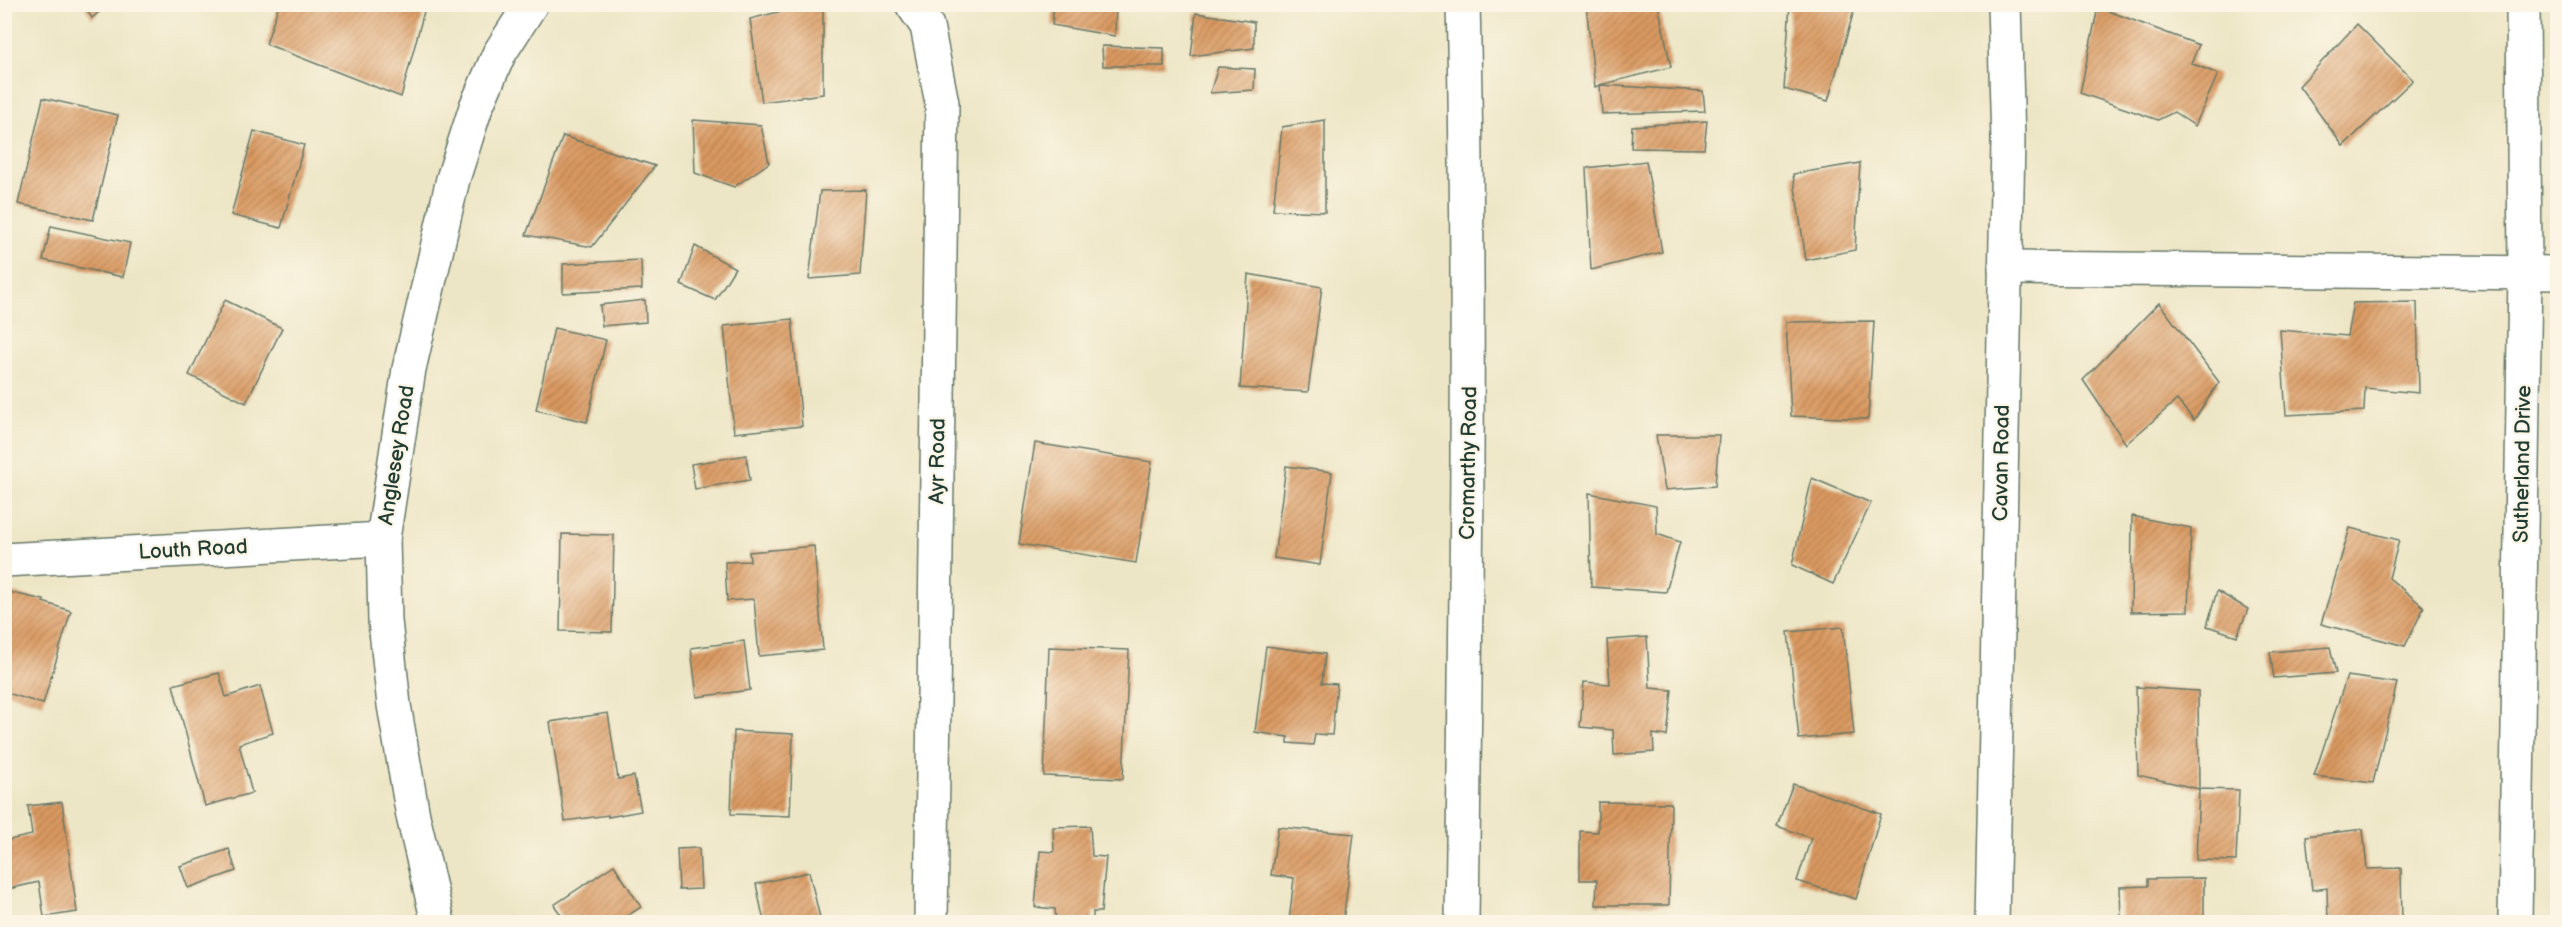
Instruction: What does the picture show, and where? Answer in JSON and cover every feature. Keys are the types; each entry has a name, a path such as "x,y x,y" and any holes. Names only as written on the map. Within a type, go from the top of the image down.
{"street":[{"name":"Anglesey Road","path":"438,922 414,816 394,705 385,621 382,539 409,369 453,179 476,108 499,54 531,4"},
{"name":"Ayr Road","path":"912,4 927,26 942,103 931,922"},
{"name":"Cromarthy Road","path":"1462,922 1469,381 1468,182 1463,4"},
{"name":"Cavan Road","path":"1992,922 2008,141 2004,4"},
{"name":"Sutherland Drive","path":"2515,922 2525,273 2523,4"},
{"path":"2005,268 2558,273"},
{"name":"Louth Road","path":"4,561 382,539"}],"building":[{"path":"83,4 108,4 92,18"},
{"path":"279,4 426,4 401,97 266,44"},
{"path":"811,4 823,4 823,94 762,102 750,19"},
{"path":"1054,4 1116,4 1115,36 1052,25"},
{"path":"1586,4 1658,4 1671,67 1595,87"},
{"path":"1790,4 1843,4 1855,7 1828,101 1784,89"},
{"path":"2098,7 2199,45 2191,63 2218,74 2195,126 2174,112 2158,120 2080,93"},
{"path":"1196,13 1254,22 1254,48 1191,56"},
{"path":"2357,24 2413,80 2343,146 2299,86"},
{"path":"1102,46 1164,48 1164,66 1103,66"},
{"path":"1218,67 1255,69 1254,90 1210,93"},
{"path":"1600,85 1703,91 1705,111 1602,114"},
{"path":"43,98 118,115 93,220 18,204"},
{"path":"693,120 761,125 769,163 734,187 695,173"},
{"path":"1325,120 1325,212 1273,210 1282,127"},
{"path":"1707,121 1704,149 1631,148 1632,126"},
{"path":"254,131 304,145 281,228 231,215"},
{"path":"563,136 655,166 592,247 526,235"},
{"path":"1646,161 1662,252 1591,270 1586,168"},
{"path":"1860,163 1855,250 1806,260 1793,174"},
{"path":"866,190 860,275 809,279 820,191"},
{"path":"51,226 130,243 123,277 43,260"},
{"path":"695,246 735,268 715,300 681,285"},
{"path":"641,260 642,289 563,293 563,264"},
{"path":"1248,274 1322,287 1308,392 1240,388"},
{"path":"225,300 282,328 246,403 189,375"},
{"path":"645,300 646,322 602,326 600,305"},
{"path":"2417,302 2419,393 2365,388 2364,411 2286,415 2280,330 2347,336 2353,303"},
{"path":"2159,303 2219,382 2194,420 2177,400 2126,444 2083,380"},
{"path":"792,319 802,426 734,433 724,326"},
{"path":"1874,321 1868,419 1791,416 1786,322"},
{"path":"554,328 606,340 587,422 536,410"},
{"path":"1656,435 1719,435 1715,486 1665,490"},
{"path":"1035,443 1152,462 1136,563 1019,544"},
{"path":"746,455 750,480 695,489 691,464"},
{"path":"1286,466 1332,472 1320,565 1274,558"},
{"path":"1812,478 1871,503 1833,584 1792,565"},
{"path":"1589,493 1656,506 1657,534 1680,542 1666,592 1591,587"},
{"path":"2132,516 2191,528 2188,611 2131,612"},
{"path":"2350,528 2399,540 2389,578 2424,607 2405,646 2321,624"},
{"path":"562,534 614,535 612,632 560,631"},
{"path":"814,546 823,650 759,656 754,599 727,601 725,562 750,561 749,552"},
{"path":"4,591 44,600 43,602 71,611 43,704 4,692 4,662 12,638 4,636"},
{"path":"2217,591 2248,609 2237,636 2207,626"},
{"path":"1843,627 1854,734 1799,739 1788,632"},
{"path":"1647,637 1650,688 1672,690 1667,736 1653,734 1654,752 1614,755 1613,730 1580,727 1584,682 1610,684 1607,640"},
{"path":"744,641 750,690 697,697 691,648"},
{"path":"1266,646 1325,654 1322,683 1337,684 1332,735 1315,734 1313,745 1288,743 1288,737 1255,732"},
{"path":"1049,647 1129,650 1123,779 1044,776"},
{"path":"2330,647 2336,673 2274,678 2270,652"},
{"path":"219,673 226,697 260,686 273,733 239,744 252,793 205,806 173,685"},
{"path":"2347,676 2397,683 2373,783 2314,776"},
{"path":"2136,687 2198,691 2199,789 2138,775"},
{"path":"608,713 618,779 634,776 641,811 565,821 550,722"},
{"path":"734,731 793,734 790,816 731,814"},
{"path":"1793,784 1881,814 1856,899 1797,881 1811,838 1777,826"},
{"path":"2199,789 2239,790 2236,861 2196,860"},
{"path":"62,802 77,912 44,917 39,882 8,889 4,875 4,841 32,835 28,806"},
{"path":"1598,802 1671,803 1669,905 1596,905 1597,880 1580,880 1580,831 1598,832"},
{"path":"1090,826 1092,856 1106,857 1101,912 1093,912 1093,920 1056,921 1055,909 1035,907 1040,851 1054,852 1053,827"},
{"path":"1278,827 1354,834 1343,922 1289,922 1294,878 1271,875"},
{"path":"2363,829 2367,869 2401,868 2402,922 2328,922 2327,888 2312,890 2306,836"},
{"path":"699,848 701,889 679,890 677,849"},
{"path":"229,849 236,871 188,888 180,866"},
{"path":"614,865 641,907 618,922 566,922 554,905"},
{"path":"809,872 821,922 764,922 756,884"},
{"path":"2204,878 2204,922 2121,922 2120,887 2148,886 2148,879"}]}
